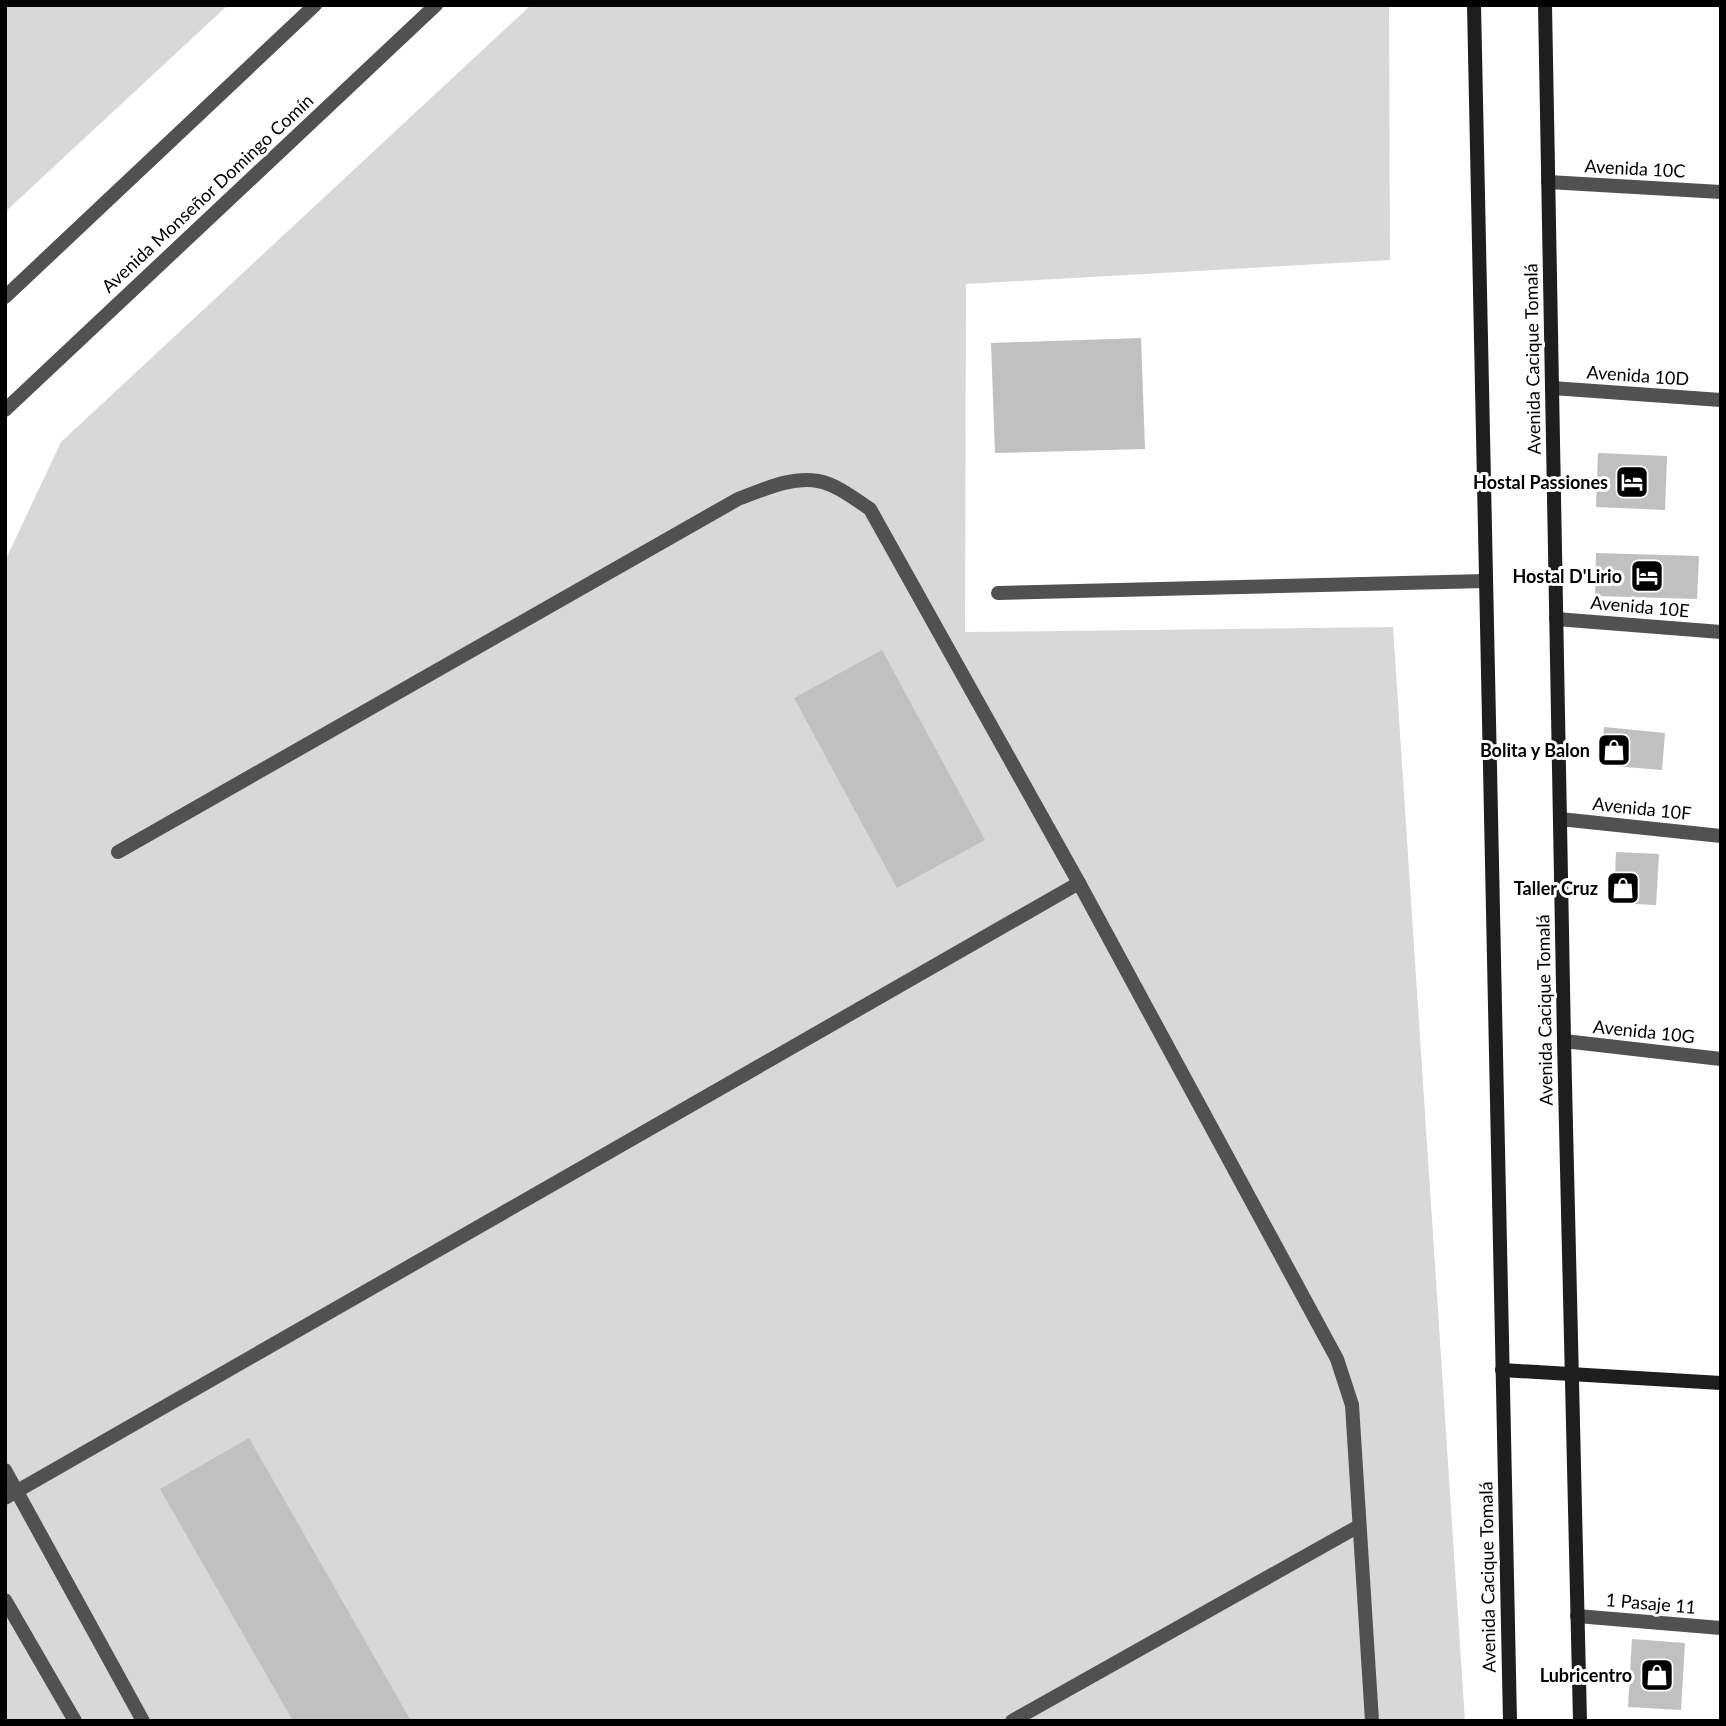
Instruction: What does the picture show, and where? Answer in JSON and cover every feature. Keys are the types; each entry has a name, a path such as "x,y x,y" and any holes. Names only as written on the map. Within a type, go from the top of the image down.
{"main road":[{"name":"Avenida Cacique Tomalá","path":"1474,5 1510,1721"},
{"name":"Avenida Cacique Tomalá","path":"1545,5 1564,1041 1580,1721"},
{"path":"1502,1370 1721,1383"}],"street":[{"path":"5,297 315,5"},
{"name":"Avenida Monseñor Domingo Comín","path":"5,410 436,5"},
{"name":"Avenida 10C","path":"1548,182 1721,192"},
{"name":"Avenida 10D","path":"1552,388 1721,400"},
{"path":"118,852 738,499 786,482 818,481 845,493 870,509 1079,883 1337,1359 1352,1405 1372,1721"},
{"path":"998,593 1486,581"},
{"name":"Avenida 10E","path":"1556,619 1721,632"},
{"name":"Avenida 10F","path":"1560,819 1721,836"},
{"path":"12,1495 1079,883"},
{"name":"Avenida 10G","path":"1564,1041 1721,1059"},
{"path":"5,1470 12,1495 143,1721"},
{"path":"1013,1721 1359,1526"},
{"path":"5,1600 75,1721"},
{"name":"1 Pasaje 11","path":"1577,1616 1721,1628"}],"shaded area":[{"path":"5,5 228,5 5,212"},
{"path":"531,5 1389,5 1390,260 966,284 965,632 1393,627 1465,1721 5,1721 5,561 61,442"}],"building":[{"path":"1141,338 1145,449 995,453 991,343"},
{"name":"Hostal Passiones","path":"1598,453 1667,456 1665,510 1596,507"},
{"name":"Hostal D'Lirio","path":"1596,553 1699,556 1697,599 1595,596"},
{"path":"882,650 985,840 897,888 794,698"},
{"path":"1604,727 1665,733 1662,770 1601,765"},
{"path":"1616,852 1659,854 1656,905 1614,903"},
{"path":"249,1438 411,1721 293,1721 160,1489"},
{"name":"Lubricentro","path":"1632,1639 1685,1643 1681,1710 1628,1707"}],"place":[{"name":"Hostal Passiones","path":"1632,482"},
{"name":"Hostal D'Lirio","path":"1647,576"},
{"name":"Bolita y Balon","path":"1614,750"},
{"name":"Taller Cruz","path":"1623,888"},
{"name":"Lubricentro","path":"1657,1675"}]}
